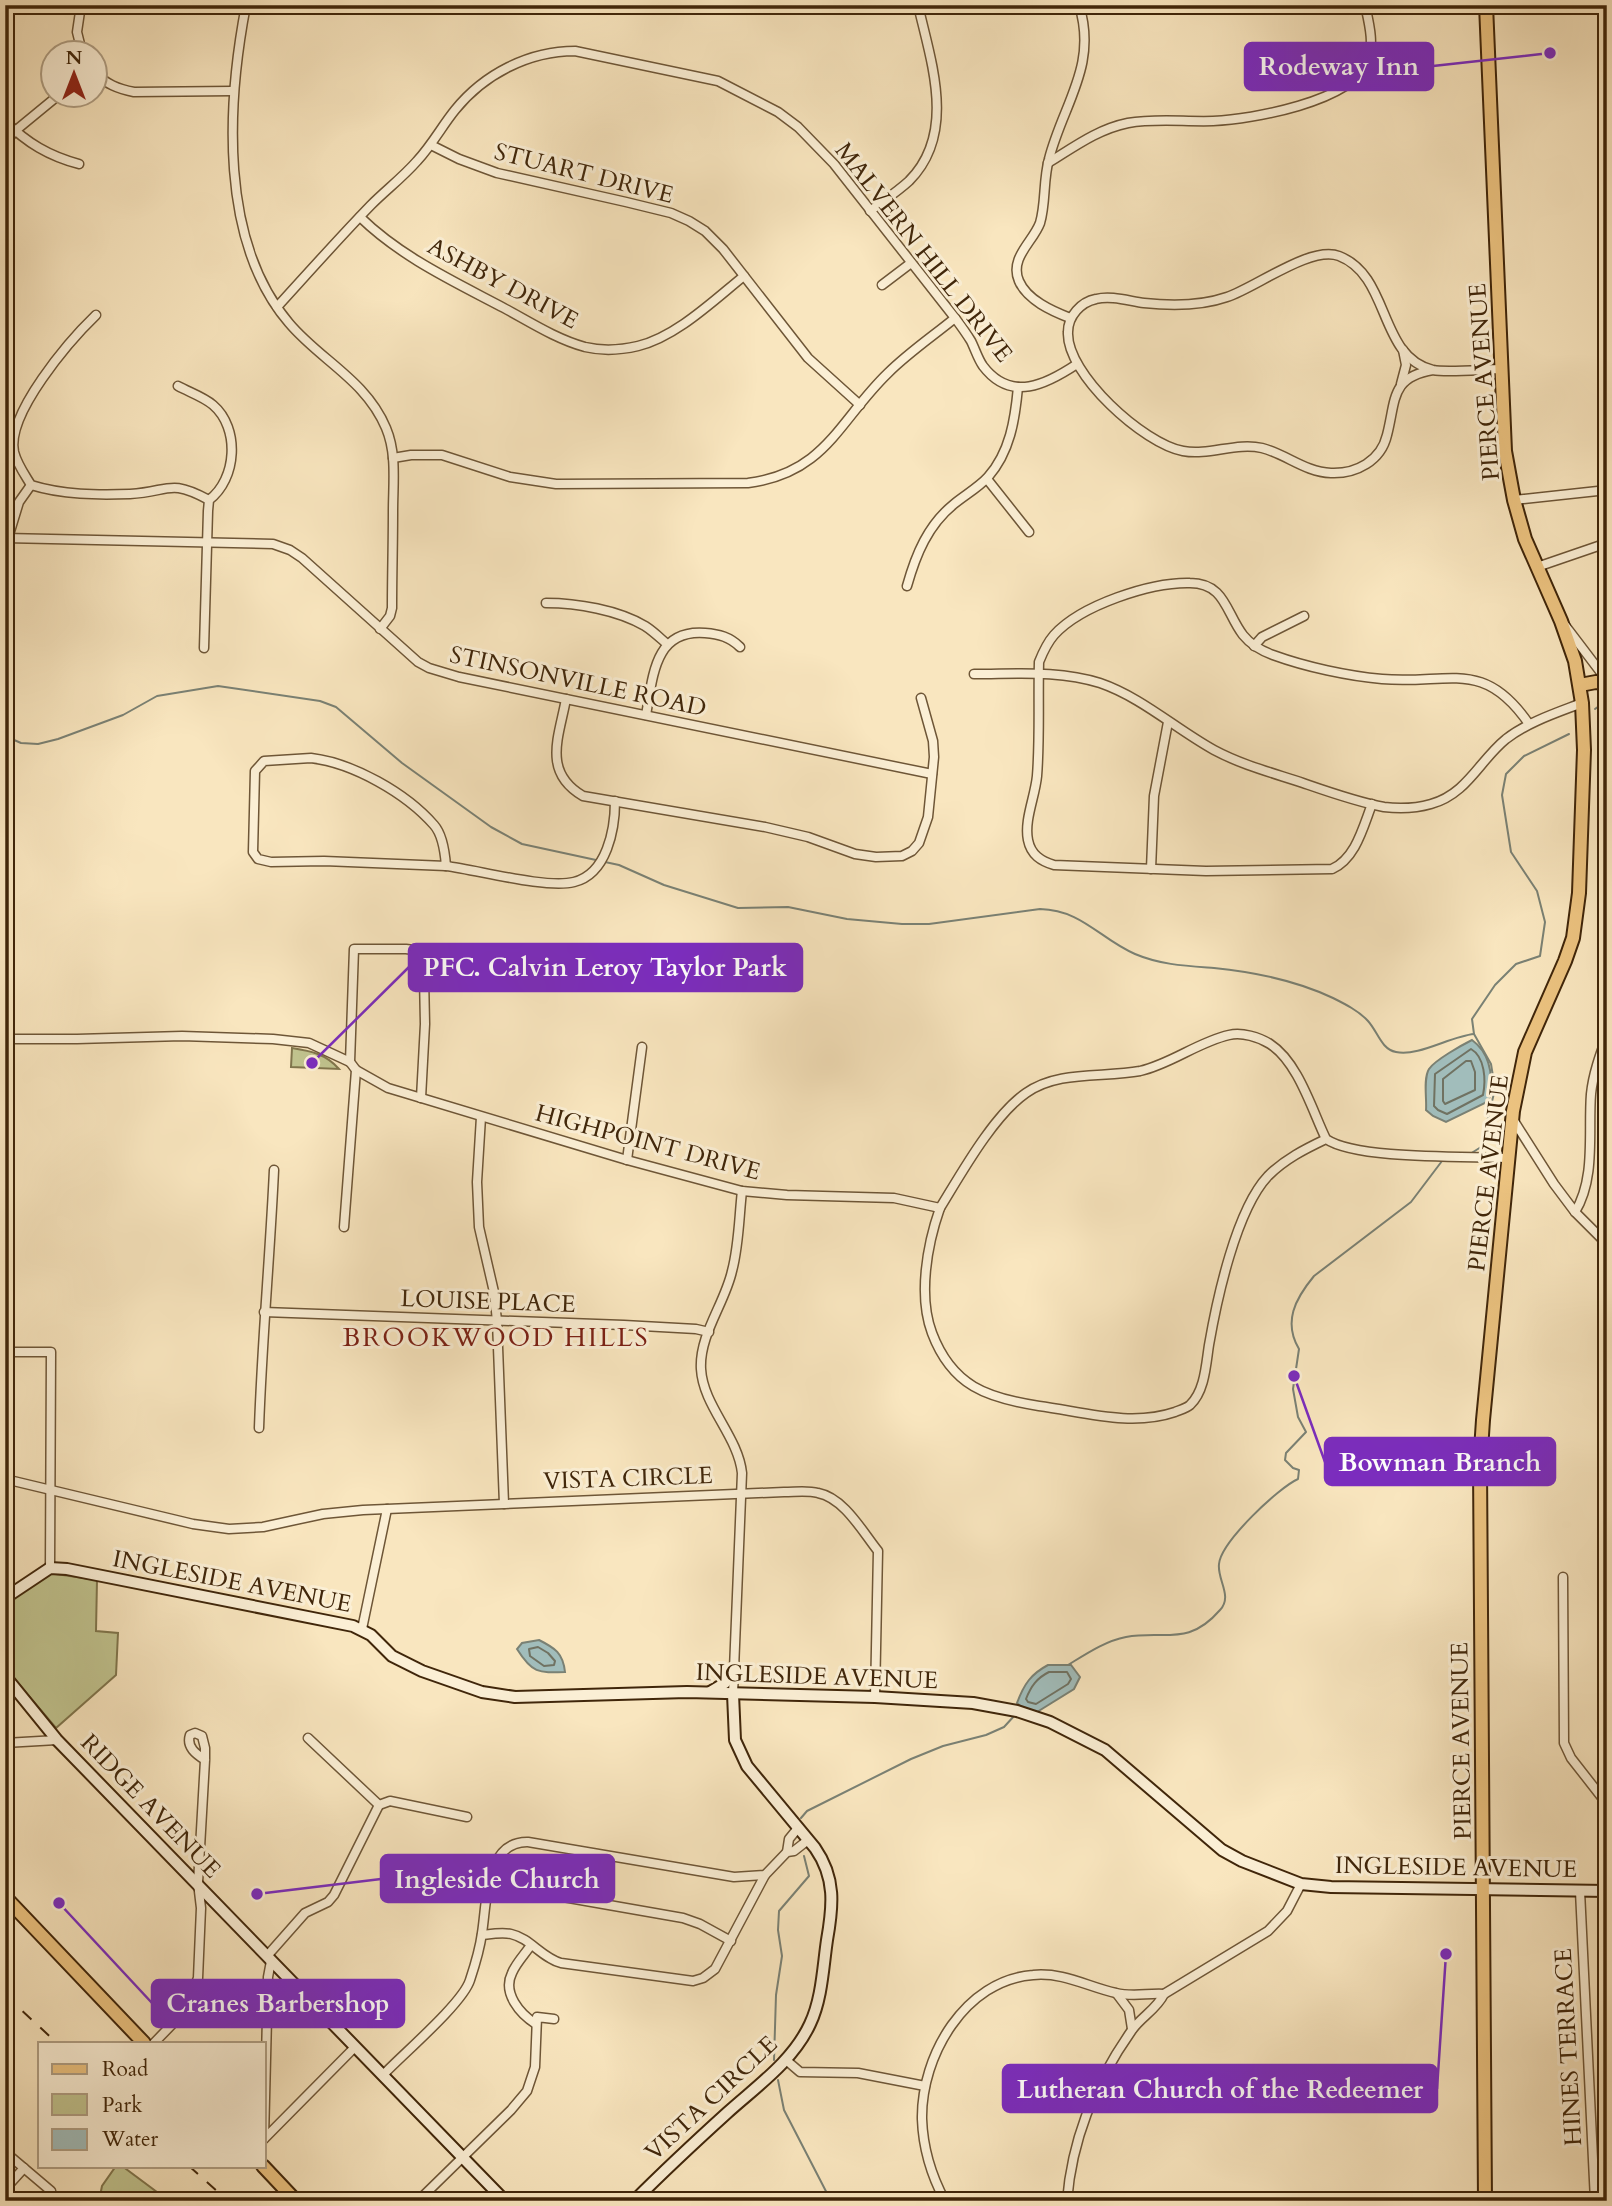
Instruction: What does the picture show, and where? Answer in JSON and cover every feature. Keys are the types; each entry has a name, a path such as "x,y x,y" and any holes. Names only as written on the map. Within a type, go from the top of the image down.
{"main road":[{"name":"PIERCE AVENUE","path":"1485,2201 1480,1465 1483,1420 1513,1111 1525,1052 1565,961 1577,914 1584,750 1582,703 1575,661 1561,621 1525,539 1505,451 1486,5"},
{"path":"1580,685 1606,683"},
{"path":"5,1897 143,2042"},
{"path":"264,2168 296,2201"}],"street":[{"path":"78,38 80,5"},
{"path":"246,5 233,91 233,153 242,222 257,271 277,307 302,338 344,371 370,399 392,445 392,608 390,616 380,629"},
{"path":"870,211 910,180 927,156 934,135 936,85 918,5"},
{"path":"1070,318 1040,303 1027,293 1018,278 1019,257 1039,225 1048,163 1082,71 1085,34 1079,5"},
{"path":"1048,163 1098,132 1112,127 1158,120 1238,120 1290,108 1328,95 1357,78 1368,62 1371,34 1365,5"},
{"name":"MALVERN HILL DRIVE","path":"277,307 360,217 416,163 457,107 481,84 510,66 560,51 599,54 718,81 768,106 798,127 816,144 955,318 987,370 999,380 1018,387 1045,383 1077,364"},
{"path":"108,84 121,90 134,92 233,91"},
{"path":"5,142 43,108"},
{"path":"5,121 25,140 48,154 79,164"},
{"name":"STUART DRIVE","path":"431,145 497,173 681,217 713,239 808,358 860,405"},
{"name":"ASHBY DRIVE","path":"360,217 377,234 429,268 558,337 588,348 631,348 661,338 744,276"},
{"path":"1403,350 1406,365 1392,402 1387,437 1375,457 1356,470 1333,473 1306,468 1279,454 1255,447 1186,452 1158,443 1115,408 1077,364 1067,333 1070,318 1087,302 1099,298 1172,305 1224,298 1308,258 1334,254 1349,261 1368,280 1393,337 1403,350 1433,370"},
{"path":"882,285 911,263"},
{"path":"96,315 64,348 43,377 17,426 14,450 32,485 55,492 100,494 132,494 178,486 209,500"},
{"path":"393,458 411,455 442,456 510,477 556,484 748,483 775,478 811,460 833,439 888,372 955,318"},
{"path":"1401,384 1418,373 1433,370 1502,369"},
{"path":"178,386 212,404 223,416 228,429 232,466 215,495 209,500 204,648"},
{"path":"907,586 917,552 931,529 950,507 987,479 1000,461 1010,438 1018,387"},
{"path":"987,479 1029,532"},
{"path":"7,538 19,502 32,485"},
{"path":"1514,500 1607,490"},
{"name":"STINSONVILLE ROAD","path":"7,538 273,544 290,550 318,572 418,662 429,668 459,677 932,774"},
{"path":"1537,567 1607,543"},
{"path":"1372,804 1351,853 1332,869 1151,869 1054,865 1037,857 1030,846 1027,831 1037,779 1039,662 1045,647 1055,634 1072,620 1115,599 1179,583 1201,584 1218,592 1242,634 1254,646 1273,655 1349,675 1384,679 1449,676 1475,680 1502,693 1529,724"},
{"path":"547,603 563,603 629,619 645,626 667,644"},
{"path":"1254,646 1262,638 1304,616"},
{"path":"1561,621 1606,683"},
{"path":"646,715 655,669 667,644 694,632 732,639 740,647"},
{"path":"974,674 1064,674 1103,684 1142,704 1234,760 1372,804 1412,808 1448,798 1470,781 1490,753 1508,738 1529,724 1582,703"},
{"path":"566,699 556,760 563,779 583,796 765,827 808,837 855,854 891,857 902,856 919,843 928,817 933,741 921,698"},
{"path":"1151,869 1154,796 1168,722"},
{"path":"446,866 445,853 436,826 400,796 363,773 333,761 311,758 264,761 255,771 253,852 261,861 446,866 533,880 576,882 603,860 615,812 615,801"},
{"path":"350,1062 354,949 414,950 421,955 425,976 421,1098"},
{"path":"1326,1139 1284,1162 1267,1177 1256,1194 1230,1256 1221,1287 1203,1379 1190,1405 1150,1419 1079,1413 1007,1399 972,1387 957,1376 936,1343 930,1327 926,1300 928,1265 940,1208 1002,1117 1024,1094 1038,1085 1074,1077 1143,1070 1228,1035 1238,1034 1258,1038 1282,1053 1291,1065 1326,1139 1335,1146 1363,1152 1508,1158"},
{"path":"5,1038 182,1036 273,1039 309,1043 350,1062 356,1070 344,1227"},
{"path":"1576,1212 1586,1187 1595,1069 1607,1036"},
{"path":"627,1160 642,1046"},
{"name":"HIGHPOINT DRIVE","path":"356,1070 388,1088 627,1160 742,1191 812,1197 894,1198 940,1208"},
{"path":"1513,1111 1516,1128 1576,1212 1607,1244"},
{"path":"481,1116 477,1182 479,1227 494,1292 497,1321 503,1504"},
{"path":"259,1428 274,1170"},
{"path":"742,1191 733,1270 701,1358 702,1380 741,1460 741,1495 821,1493 834,1499 848,1513 878,1551 875,1697"},
{"name":"LOUISE PLACE","path":"264,1312 684,1328 709,1332"},
{"path":"5,1352 51,1352 50,1568 5,1598"},
{"name":"VISTA CIRCLE","path":"5,1479 193,1524 229,1529 262,1527 346,1511 741,1495 733,1671 735,1740 740,1753 765,1790 808,1840 827,1870 833,1905 814,2014 804,2035 786,2060 675,2160 634,2201"},
{"path":"362,1629 387,1509"},
{"name":"INGLESIDE AVENUE","path":"50,1568 67,1569 362,1629 406,1664 482,1692 515,1697 708,1692 973,1703 1017,1711 1077,1735 1118,1760 1222,1850 1259,1870 1301,1884 1607,1891"},
{"path":"1563,1577 1564,1743 1571,1758 1607,1804"},
{"path":"708,1692 719,1689 733,1671"},
{"name":"RIDGE AVENUE","path":"5,1676 57,1740 505,2201"},
{"path":"308,1738 379,1805"},
{"path":"5,1744 57,1740"},
{"path":"154,2042 186,2010 198,1978 201,1908 198,1884 205,1760"},
{"path":"266,2084 269,1958 305,1913 328,1902 334,1895 379,1805 390,1801 467,1817"},
{"path":"788,1852 789,1839 798,1828"},
{"path":"482,1935 512,1934 561,1964 692,1981 703,1978 715,1969 765,1875 788,1852 794,1851 808,1840"},
{"path":"383,2075 466,1990 482,1935 492,1877 499,1855 508,1847 516,1843 537,1843 734,1877 765,1875"},
{"path":"492,1877 546,1894 683,1917 731,1941"},
{"path":"945,2201 931,2171 925,2144 922,2119 925,2086 936,2055 953,2023 972,2001 995,1986 1014,1978 1048,1975 1069,1978 1117,1994 1164,1994 1268,1931 1287,1911 1301,1884"},
{"name":"HINES TERRACE","path":"1580,1891 1595,2201"},
{"path":"531,1945 509,1982 517,2009 536,2024"},
{"path":"1117,1994 1129,2010 1132,2029"},
{"path":"1066,2201 1082,2126 1100,2083 1132,2029 1161,2002 1164,1994"},
{"path":"418,2201 527,2091 535,2067 537,2017 554,2019"},
{"path":"266,2137 355,2047"},
{"path":"786,2060 800,2072 858,2073 925,2086"},
{"path":"5,2151 51,2191 42,2201"},
{"path":"5,2189 24,2168"}],"green space":[{"path":"292,1048 318,1054 339,1069 291,1067"},
{"path":"49,1573 97,1580 96,1631 118,1633 116,1675 56,1728 5,1668 5,1604"},
{"path":"115,2168 125,2168 169,2201 99,2201 102,2186"}],"water":[{"path":"1472,1040 1487,1059 1491,1081 1490,1097 1485,1103 1446,1122 1426,1110 1427,1073 1437,1061"},
{"path":"539,1640 557,1652 565,1672 536,1670 527,1663 517,1649 522,1643"},
{"path":"1048,1665 1071,1665 1080,1677 1074,1689 1037,1712 1022,1708 1017,1703 1025,1685"}],"waterway":[{"path":"5,736 21,743 38,744 123,715 157,696 218,686 320,701 336,707 402,763 491,827 522,844 596,860"},
{"path":"1595,709 1607,700"},
{"path":"1470,1154 1481,1147 1495,1089 1491,1064 1474,1034 1472,1019 1495,985 1516,964 1540,956 1545,922 1537,891 1511,852 1502,795 1506,774 1524,756 1569,734"},
{"path":"605,862 619,865 664,885 738,908 788,907 847,919 902,924 929,924 1040,909 1055,911 1068,914 1123,948 1145,958 1260,975 1319,992 1360,1014 1383,1044 1396,1052 1414,1052 1474,1034"},
{"path":"1068,1665 1096,1648 1118,1639 1140,1635 1176,1635 1197,1629 1224,1605 1225,1594 1219,1570 1222,1554 1252,1517 1298,1479 1299,1470 1285,1460 1286,1453 1306,1432 1298,1417 1293,1389 1299,1349 1294,1339 1292,1320 1301,1293 1314,1276 1411,1202 1442,1161"},
{"path":"801,1818 807,1811 911,1759 1004,1727 1015,1715"},
{"path":"774,2060 776,1995 782,1956 778,1930 779,1911 809,1876 804,1856"},
{"path":"778,2080 784,2110 831,2201"}],"railway":[{"path":"5,1995 56,2042"},
{"path":"191,2168 228,2201"}],"place":[{"name":"Rodeway Inn","path":"1550,53"},
{"name":"PFC. Calvin Leroy Taylor Park","path":"312,1063"},
{"name":"Bowman Branch","path":"1294,1376"},
{"name":"Ingleside Church","path":"257,1894"},
{"name":"Cranes Barbershop","path":"59,1903"},
{"name":"Lutheran Church of the Redeemer","path":"1446,1954"}],"district":[{"name":"BROOKWOOD HILLS","path":"496,1337"}]}
